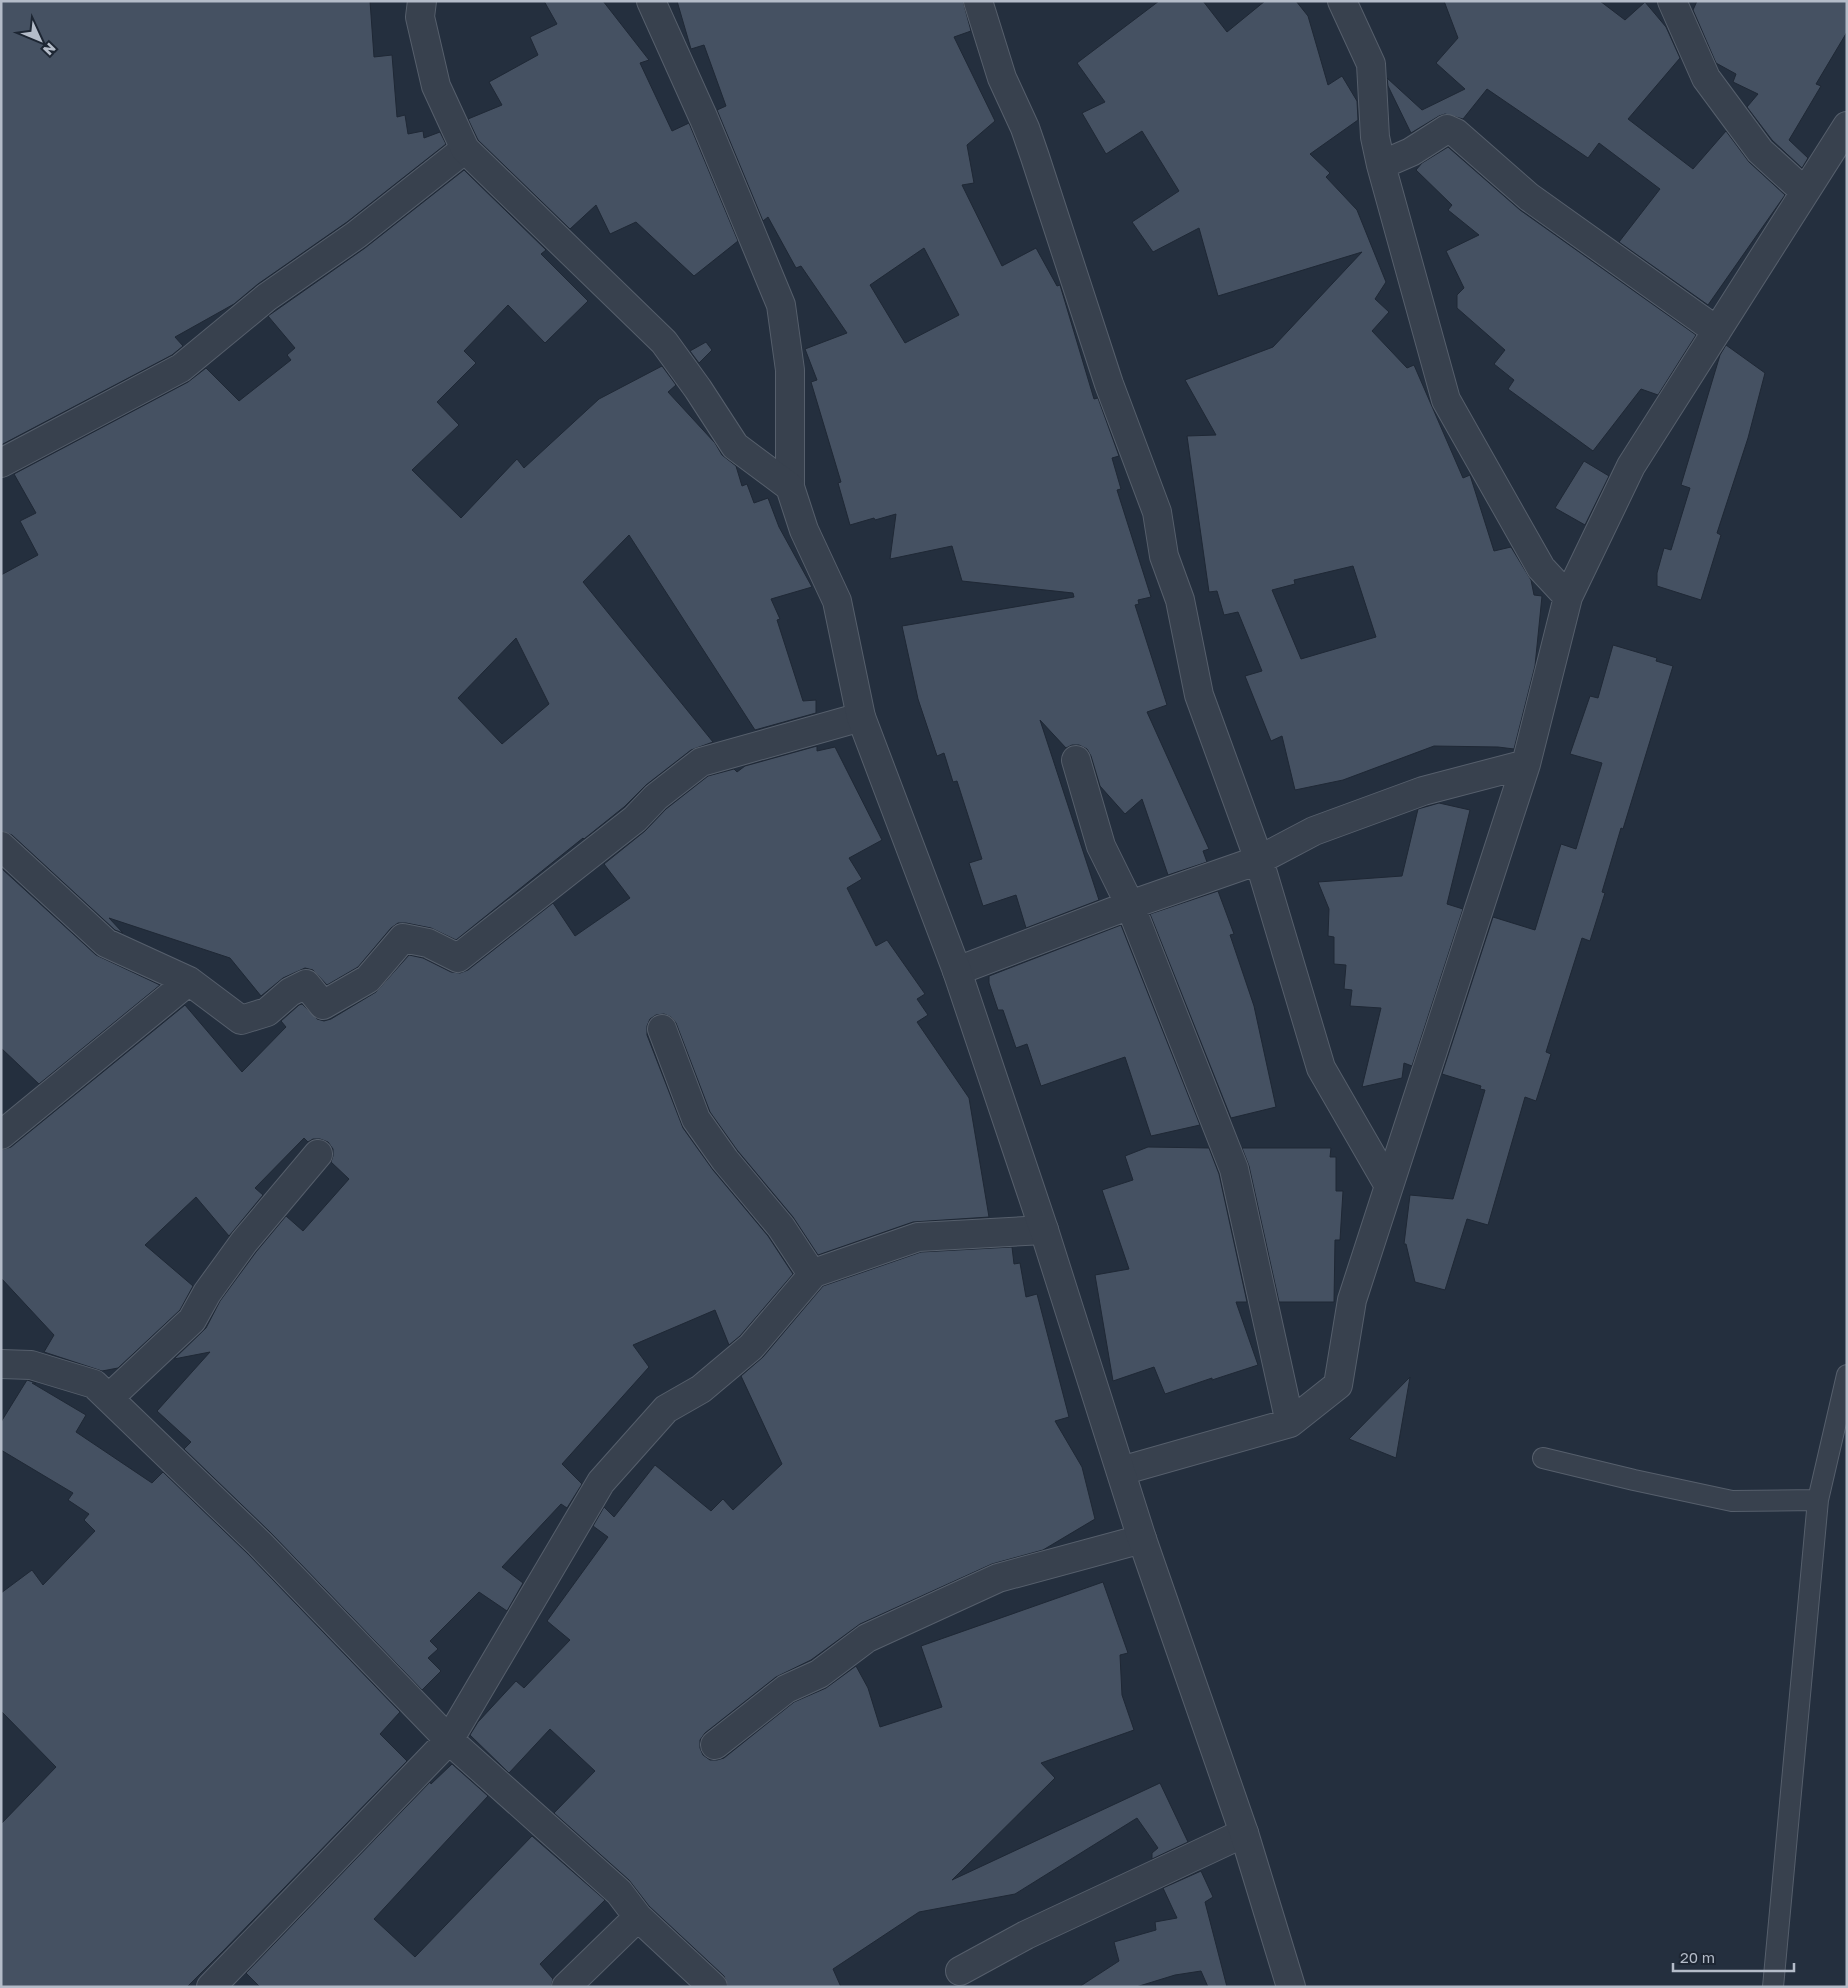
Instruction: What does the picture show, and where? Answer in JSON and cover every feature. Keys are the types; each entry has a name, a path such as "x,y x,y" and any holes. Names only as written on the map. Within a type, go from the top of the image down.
{"street":[{"path":"422,1 420,17 436,86 465,148 664,342 735,446 790,487"},
{"path":"651,1 707,128 781,305 790,370 790,487 804,530 837,601 860,717 957,971 1044,1230 1142,1539 1244,1833 1291,1987"},
{"path":"978,1 1002,78 1025,128 1109,384 1157,512 1164,556 1180,600 1199,695 1259,860 1321,1068 1389,1186"},
{"path":"1342,1 1371,64 1376,136 1381,166 1446,400 1541,568 1568,597"},
{"path":"1672,1 1706,78 1760,151 1805,192"},
{"path":"1121,1471 1290,1423 1338,1385 1352,1300 1526,764 1568,597 1631,466 1847,126"},
{"path":"1381,166 1411,152 1447,129 1456,133 1529,197 1717,331"},
{"path":"1,463 181,368 267,298 356,235 465,148"},
{"path":"1,846 106,943 189,981 242,1020 267,1012 290,992 306,984 323,1005 368,979 403,938 428,943 458,958 635,819 656,797 700,762 860,717"},
{"path":"1076,760 1101,846 1130,905 1234,1169 1290,1423"},
{"path":"957,971 1130,905 1259,860 1314,831 1422,791 1526,764"},
{"path":"1,1135 189,981"},
{"path":"662,1029 696,1120 725,1160 781,1227 810,1271 814,1273"},
{"path":"109,1398 192,1320 207,1292 244,1242 318,1154"},
{"path":"212,1987 449,1740 601,1482 666,1410 702,1389 751,1347 814,1273 918,1237 1044,1230"},
{"path":"1,1364 31,1365 94,1384 259,1543 449,1740 619,1892 638,1917 712,1987"},
{"path":"715,1745 786,1689 818,1674 867,1638 998,1578 1142,1539"},
{"path":"960,1971 1034,1931 1244,1833"},
{"path":"566,1987 638,1917"}],"lane":[{"path":"1773,1987 1818,1500 1847,1375"},
{"path":"1543,1458 1732,1501 1818,1500"}],"building":[{"path":"1,1 370,1 374,57 392,55 397,117 405,115 408,134 423,131 424,138 440,132 446,144 347,222 258,284 234,304 175,337 183,346 172,355 1,445"},
{"path":"544,1 603,1 649,60 640,63 672,131 689,123 738,241 694,276 636,222 610,234 596,205 570,229 478,140 468,119 502,105 489,82 538,55 530,37 557,24"},
{"path":"677,1 963,1 971,31 954,37 995,121 967,145 974,183 962,185 1002,266 1036,248 1057,286 1060,285 1094,399 1098,398 1119,456 1112,458 1121,489 1117,490 1151,597 1138,600 1139,604 1135,605 1167,705 1147,712 1209,849 1203,851 1207,862 1168,875 1142,799 1125,814 1100,786 1087,749 1079,745 1072,745 1066,748 1040,720 1099,900 1026,928 1016,895 983,906 969,863 982,859 957,781 953,782 944,753 937,756 918,699 902,626 1074,597 1073,593 962,581 952,546 890,559 896,514 850,525 838,483 841,482 811,382 817,380 805,349 847,333 801,266 796,268 768,217 763,221 717,110 726,106 704,45 691,49","holes":["924,248 959,315 905,343 870,285"]},
{"path":"1159,1 1203,1 1227,32 1265,1 1296,1 1308,16 1328,85 1342,76 1357,101 1358,120 1310,154 1330,173 1326,177 1357,210 1386,282 1375,299 1389,312 1372,331 1407,368 1414,365 1463,478 1470,475 1494,551 1511,547 1531,580 1534,595 1542,596 1535,666 1514,749 1434,746 1343,780 1295,790 1282,736 1271,741 1245,676 1262,671 1238,612 1224,615 1217,591 1209,592 1187,436 1216,435 1185,380 1273,347 1362,252 1218,296 1199,228 1153,252 1132,222 1179,191 1142,131 1106,154 1082,113 1105,102 1077,63","holes":["1353,566 1376,637 1301,659 1272,590 1295,584 1294,580"]},
{"path":"1444,1 1600,1 1625,20 1645,2 1666,27 1680,58 1628,119 1693,169 1726,131 1749,162 1785,195 1708,305 1619,242 1660,189 1599,143 1588,158 1487,89 1463,119 1445,114 1411,133 1388,86 1387,78 1422,110 1465,89 1436,63 1458,38"},
{"path":"1697,1 1847,1 1847,32 1816,84 1821,86 1789,140 1808,158 1802,168 1772,140 1747,107 1758,94 1733,82 1736,74 1716,63 1693,10"},
{"path":"1448,147 1520,210 1696,335 1658,395 1641,389 1593,451 1508,389 1514,380 1494,364 1505,350 1457,308 1457,295 1464,288 1446,251 1479,235 1448,210 1452,205 1416,170 1422,163"},
{"path":"464,170 546,250 541,254 588,301 545,343 508,305 464,351 476,363 437,402 459,425 412,470 461,518 517,459 524,468 599,399 662,366 676,385 668,392 715,443 722,455 736,466 742,486 747,484 754,503 768,498 779,527 812,587 771,599 780,619 777,620 803,701 816,700 816,713 755,730 629,535 583,582 713,742 691,750 646,785 624,807 456,940 431,928 398,923 391,928 358,967 327,985 313,970 305,968 283,978 261,996 230,958 109,918 123,933 115,930 12,835 1,831 1,575 38,555 20,521 36,513 14,474 188,382 206,368 239,401 291,360 287,355 295,348 268,316 365,248","holes":["516,638 549,704 502,744 458,698"]},
{"path":"706,342 712,350 699,363 690,351"},
{"path":"1726,345 1765,373 1748,438 1717,533 1721,535 1701,600 1657,586 1657,573 1664,548 1671,550 1690,488 1681,485 1720,355"},
{"path":"1584,461 1609,476 1585,525 1555,508"},
{"path":"1613,645 1657,658 1656,661 1673,666 1623,829 1621,828 1602,892 1605,893 1590,941 1582,938 1546,1052 1551,1054 1536,1101 1525,1097 1488,1225 1467,1219 1445,1290 1415,1282 1406,1244 1404,1244 1410,1195 1453,1199 1485,1090 1480,1089 1481,1086 1442,1074 1493,917 1535,930 1561,844 1576,849 1602,763 1570,754 1590,696 1598,698"},
{"path":"817,746 817,751 835,747 882,840 849,858 862,879 847,888 876,946 887,940 925,994 917,999 928,1015 917,1022 969,1098 989,1217 913,1222 818,1255 793,1217 737,1150 710,1112 676,1023 671,1017 664,1014 656,1015 650,1019 647,1026 647,1035 683,1128 713,1170 768,1236 793,1274 740,1336 729,1345 715,1310 633,1345 649,1367 562,1464 582,1484 567,1508 561,1504 502,1567 523,1583 507,1611 479,1592 430,1641 438,1649 428,1658 441,1671 422,1690 270,1532 184,1449 191,1442 157,1411 210,1352 174,1359 206,1328 220,1301 256,1252 286,1216 303,1231 349,1179 331,1162 333,1149 328,1142 313,1139 308,1142 304,1138 255,1188 263,1195 229,1236 196,1197 145,1245 193,1286 180,1310 118,1368 102,1371 44,1352 54,1335 1,1278 1,1150 11,1147 185,1005 242,1072 286,1027 281,1021 299,1005 302,1004 317,1019 324,1021 331,1019 376,992 409,955 423,958 451,972 460,973 468,970 553,903 575,936 630,898 604,864 645,831 666,809 708,776 734,769 737,772 745,766"},
{"path":"1439,803 1470,810 1447,904 1463,909 1412,1066 1404,1063 1402,1078 1362,1087 1381,1008 1350,1006 1352,990 1344,989 1346,965 1334,964 1334,937 1328,936 1329,909 1318,882 1402,876 1418,809"},
{"path":"1,868 96,955 160,985 39,1084 1,1048"},
{"path":"1218,891 1234,934 1230,935 1254,1006 1276,1107 1231,1118 1150,914"},
{"path":"1121,925 1200,1125 1151,1136 1125,1057 1041,1086 1027,1044 1016,1048 1003,1010 998,1010 989,983 989,976"},
{"path":"1148,1147 1209,1148 1219,1174 1247,1302 1236,1302 1258,1365 1165,1394 1154,1367 1113,1381 1095,1275 1129,1269 1102,1190 1133,1180 1125,1156"},
{"path":"1242,1148 1331,1148 1330,1157 1336,1157 1336,1191 1343,1191 1340,1240 1335,1240 1334,1302 1279,1302 1249,1166"},
{"path":"1012,1247 1014,1264 1020,1263 1026,1297 1037,1294 1069,1417 1055,1421 1082,1467 1095,1519 1043,1550 992,1564 860,1624 811,1660 776,1677 705,1733 700,1740 700,1748 703,1755 710,1760 724,1758 794,1702 826,1688 856,1666 868,1688 880,1727 942,1707 921,1646 1103,1582 1128,1653 1120,1655 1122,1695 1134,1730 1041,1763 1055,1778 952,1880 1160,1783 1188,1842 1152,1859 1152,1853 1158,1848 1137,1818 1015,1894 919,1912 833,1969 841,1987 728,1987 724,1976 649,1906 629,1880 554,1813 595,1771 550,1729 509,1773 470,1735 478,1722 516,1681 524,1688 570,1640 547,1621 608,1537 593,1526 604,1507 614,1517 655,1465 711,1511 723,1499 733,1510 782,1464 741,1376 763,1357 823,1286 921,1252"},
{"path":"1410,1377 1396,1458 1349,1439"},
{"path":"27,1380 36,1383 32,1383 86,1415 76,1432 152,1483 163,1472 248,1554 400,1712 380,1734 407,1761 187,1987 1,1987 1,1824 56,1767 1,1711 1,1593 32,1570 43,1585 95,1531 84,1520 89,1514 68,1500 73,1493 1,1450 1,1422"},
{"path":"452,1764 488,1796 374,1919 415,1957 532,1836 605,1900 540,1964 553,1979 551,1987 260,1987 246,1973 430,1782 431,1784"},
{"path":"1201,1871 1213,1897 1205,1902 1227,1987 1208,1987 1201,1971 1175,1975 1136,1987 1079,1987 1119,1961 1114,1942 1156,1930 1155,1922 1177,1918 1163,1888"}]}
